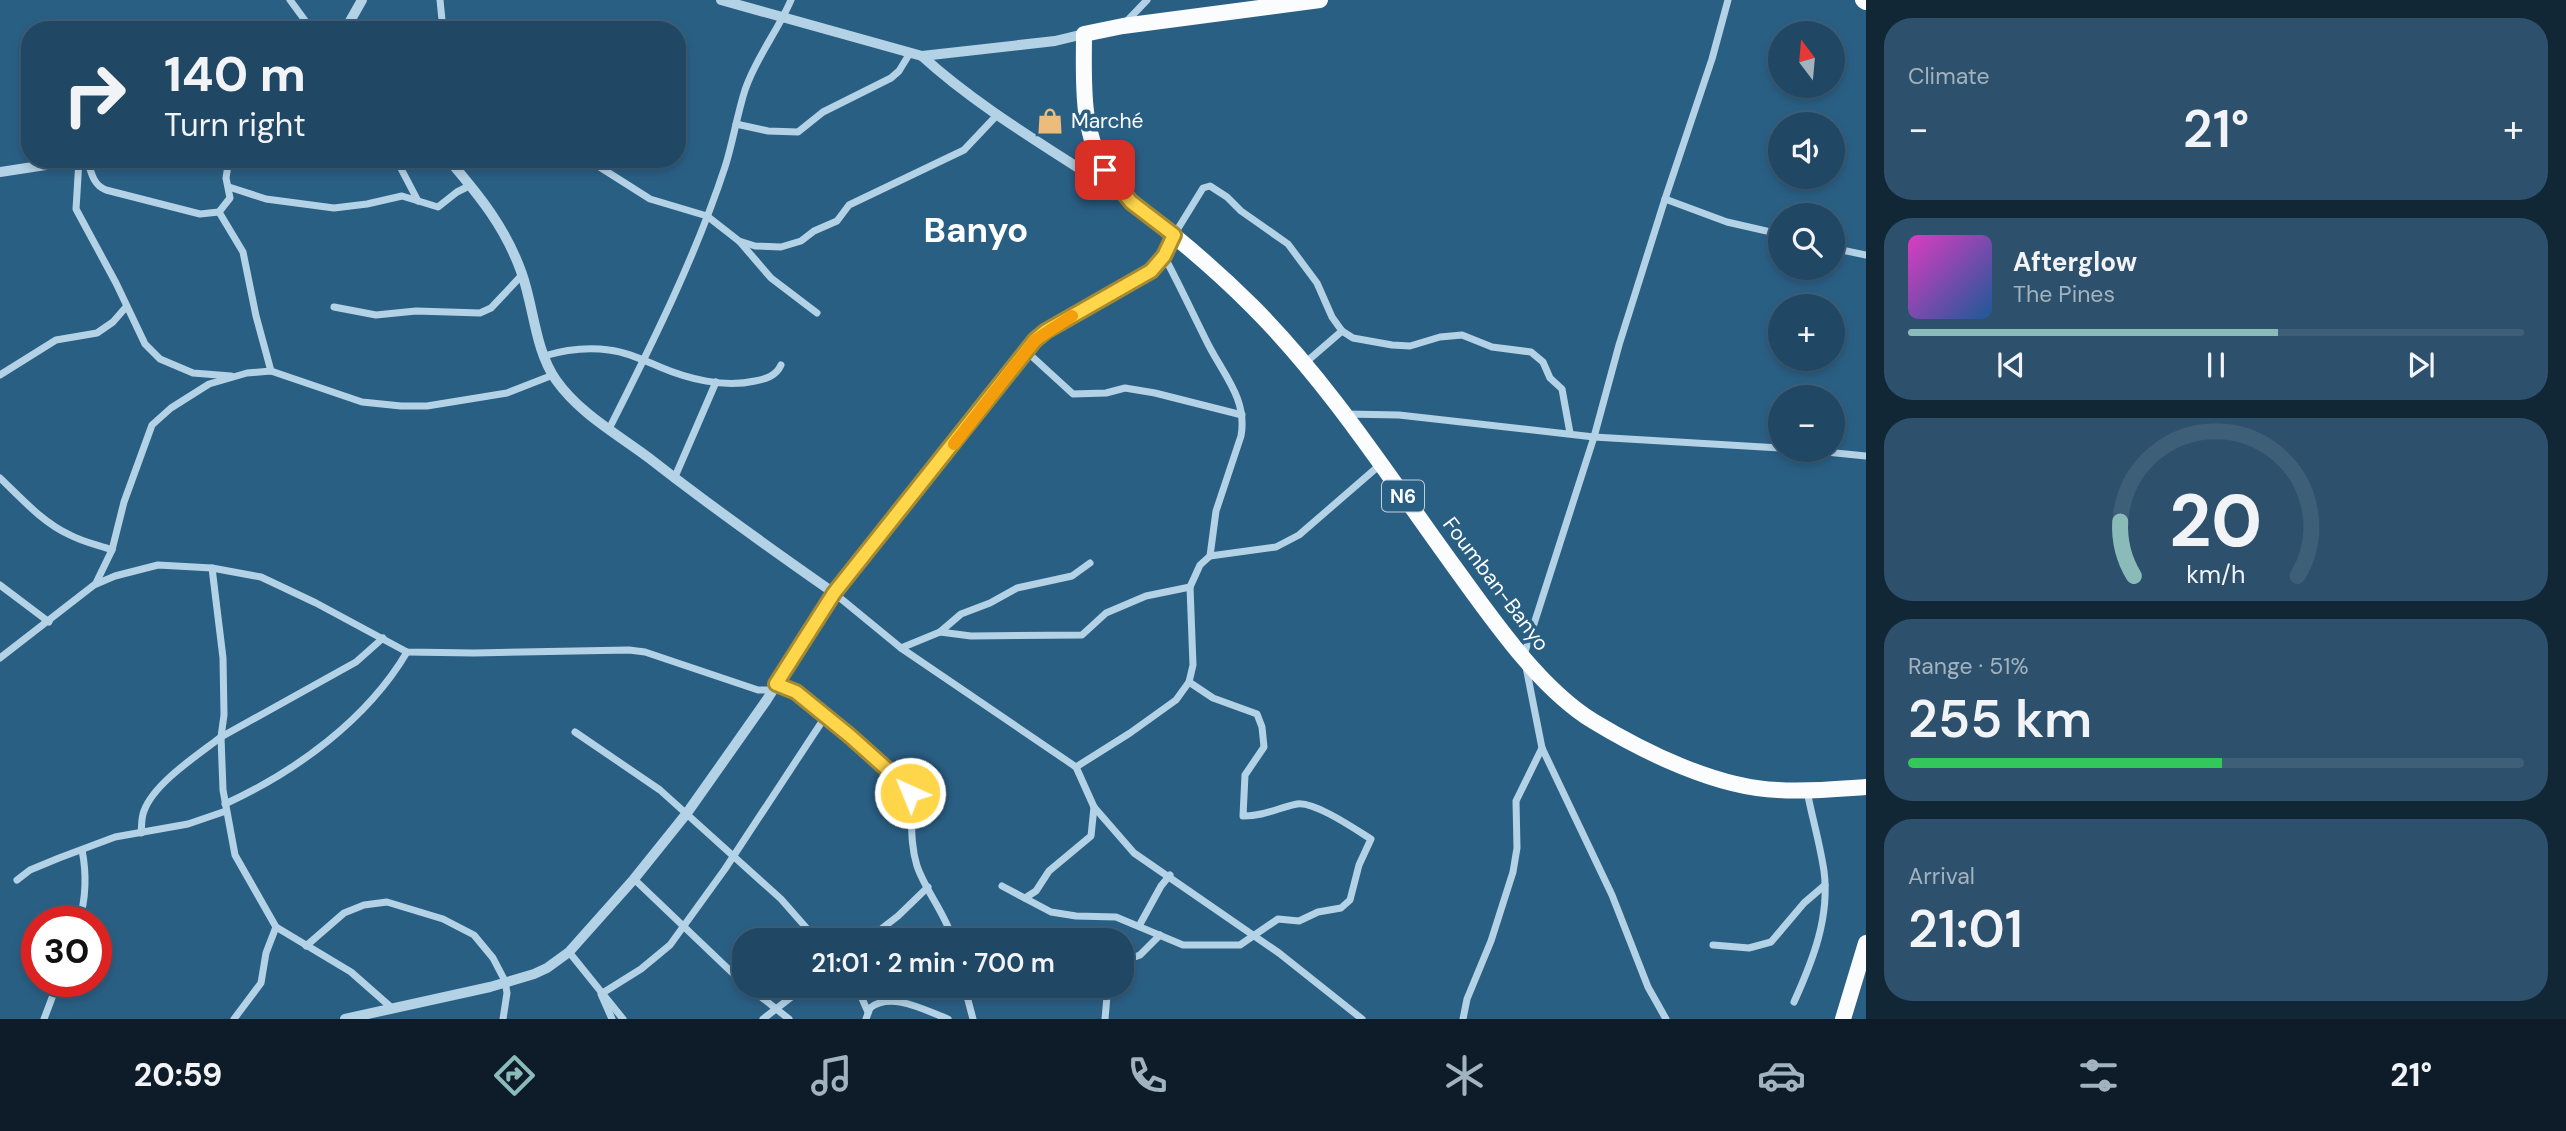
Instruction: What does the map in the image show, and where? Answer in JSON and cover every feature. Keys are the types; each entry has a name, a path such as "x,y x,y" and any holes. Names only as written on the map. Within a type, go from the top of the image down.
{"highway":[{"path":"1084,34 1123,26 1320,0"},
{"name":"Foumban-Banyo","path":"1084,34 1084,89 1089,133 1105,170 1131,202 1174,235 1250,304 1303,364 1344,414 1478,599 1547,685 1593,721 1657,754 1716,778 1776,790 1866,787"},
{"path":"1843,1019 1866,943"}],"street":[{"path":"290,0 305,21"},
{"path":"350,21 362,0"},
{"path":"440,0 442,21"},
{"path":"721,0 916,55 998,114 1131,202"},
{"path":"609,429 690,262 726,165 746,89 769,38 784,17 791,0"},
{"path":"1123,26 1147,0"},
{"path":"1666,1019 1648,987 1612,895 1542,748 1524,656 1594,436 1619,345 1712,59 1728,0"},
{"path":"736,124 768,131 798,132 823,112 891,78 916,55 1055,41 1084,34"},
{"path":"740,242 755,246 781,247 801,241 814,231 837,221 849,205 964,150 998,114"},
{"path":"0,172 26,168"},
{"path":"79,168 76,209 116,283 141,339 160,359 193,373 236,377"},
{"path":"90,168 99,187 115,194 200,214 219,212 230,198 226,178 228,168"},
{"path":"401,168 418,201"},
{"path":"456,168 504,232 522,275 544,356 553,375 569,396 674,479 834,593 901,648 1076,767 1094,807 1134,853 1170,875 1254,935 1362,1019"},
{"path":"601,168 650,199 707,216 740,242 771,278 817,313"},
{"path":"229,187 266,200 334,208 402,196 438,207 471,185"},
{"path":"345,1019 490,987 542,971 569,952 635,879 687,813 774,687 834,593 997,391 1026,351 1046,331 1151,271 1164,256 1203,188 1210,186 1216,189 1241,211 1289,244 1317,283 1332,317 1342,331 1353,338 1392,345 1410,345 1440,337 1462,335 1492,346 1531,352 1543,362 1550,378 1562,389 1570,433"},
{"path":"1665,199 1727,222 1768,231"},
{"path":"219,212 243,252 271,371"},
{"path":"1845,251 1866,255"},
{"path":"1164,256 1207,343 1230,381 1242,415 1238,450 1216,511 1210,556"},
{"path":"334,307 376,314 416,311 480,313 491,307 522,275"},
{"path":"0,375 57,340 97,333 113,322 126,307"},
{"path":"1303,364 1342,331"},
{"path":"544,356 558,352 600,349 645,359 666,369 716,382 738,384 761,380 774,374 781,365"},
{"path":"1026,351 1073,394 1106,393 1125,388 1242,415"},
{"path":"94,585 112,550 124,502 152,425 191,394 209,384 271,371 362,402 427,406 507,393 553,375"},
{"path":"674,479 716,382"},
{"path":"1344,414 1399,415 1594,436 1768,447"},
{"path":"1845,454 1866,456"},
{"path":"1076,767 1176,700 1189,682 1193,665 1190,587 1200,565 1210,556 1284,544 1299,535 1381,464"},
{"path":"0,478 59,530 112,550"},
{"path":"901,648 940,632 961,614 1017,589 1072,576 1090,563"},
{"path":"0,658 94,585 146,566 174,565 212,568 261,578 407,652 629,650 645,652 758,690 774,687 796,692 867,750 910,790 910,836 917,867 949,928"},
{"path":"212,568 223,658 224,715 221,737 225,808 235,855 276,927 351,972 393,1009"},
{"path":"0,585 49,622"},
{"path":"940,632 971,636 1082,635 1106,613 1146,596 1190,587"},
{"path":"141,833 144,810 173,775 221,737 356,662 383,638"},
{"path":"17,880 30,870 115,837 188,824 225,808 274,779 342,728 386,685 407,652"},
{"path":"1002,886 1051,912 1116,917 1183,945 1240,945 1278,919 1298,921 1318,912 1342,908 1349,900 1359,865 1371,839 1309,805 1294,804 1269,814 1243,816 1245,775 1264,747 1260,718 1252,711 1213,698 1189,682"},
{"path":"601,994 658,957 684,926 825,717"},
{"path":"575,732 660,790 781,899 806,928"},
{"path":"1463,1019 1467,999 1492,941 1513,872 1517,849 1516,801 1542,748"},
{"path":"1794,1002 1821,931 1825,886 1824,868 1807,790"},
{"path":"1025,898 1036,891 1049,871 1091,836 1094,807"},
{"path":"82,850 85,867 82,906"},
{"path":"1139,926 1170,875"},
{"path":"635,879 732,972"},
{"path":"1713,945 1748,948 1771,942 1804,903 1825,886"},
{"path":"882,928 928,887"},
{"path":"306,946 352,908 387,902 443,919 474,934 493,958 505,981 507,993 503,1019"},
{"path":"234,1019 261,983 266,953 276,927"},
{"path":"1134,958 1160,935"},
{"path":"569,952 623,1019"},
{"path":"601,994 612,1019"},
{"path":"44,1019 52,997"},
{"path":"762,998 789,1019"},
{"path":"762,1019 790,998"},
{"path":"861,998 867,1015"},
{"path":"967,998 973,1019"},
{"path":"1104,1019 1106,998"},
{"path":"867,1015 875,1004 887,1000 948,1019"}],"slow traffic":[{"path":"954,444 1035,340 1072,316"}],"place":[{"name":"Marché","path":"1050,121"}],"district":[{"name":"Banyo","path":"976,230"}],"route":[{"path":"910,793 910,790 867,750 796,692 776,684 834,593 1035,340 1046,331 1151,271 1164,256 1174,235 1131,202 1105,170"}]}
